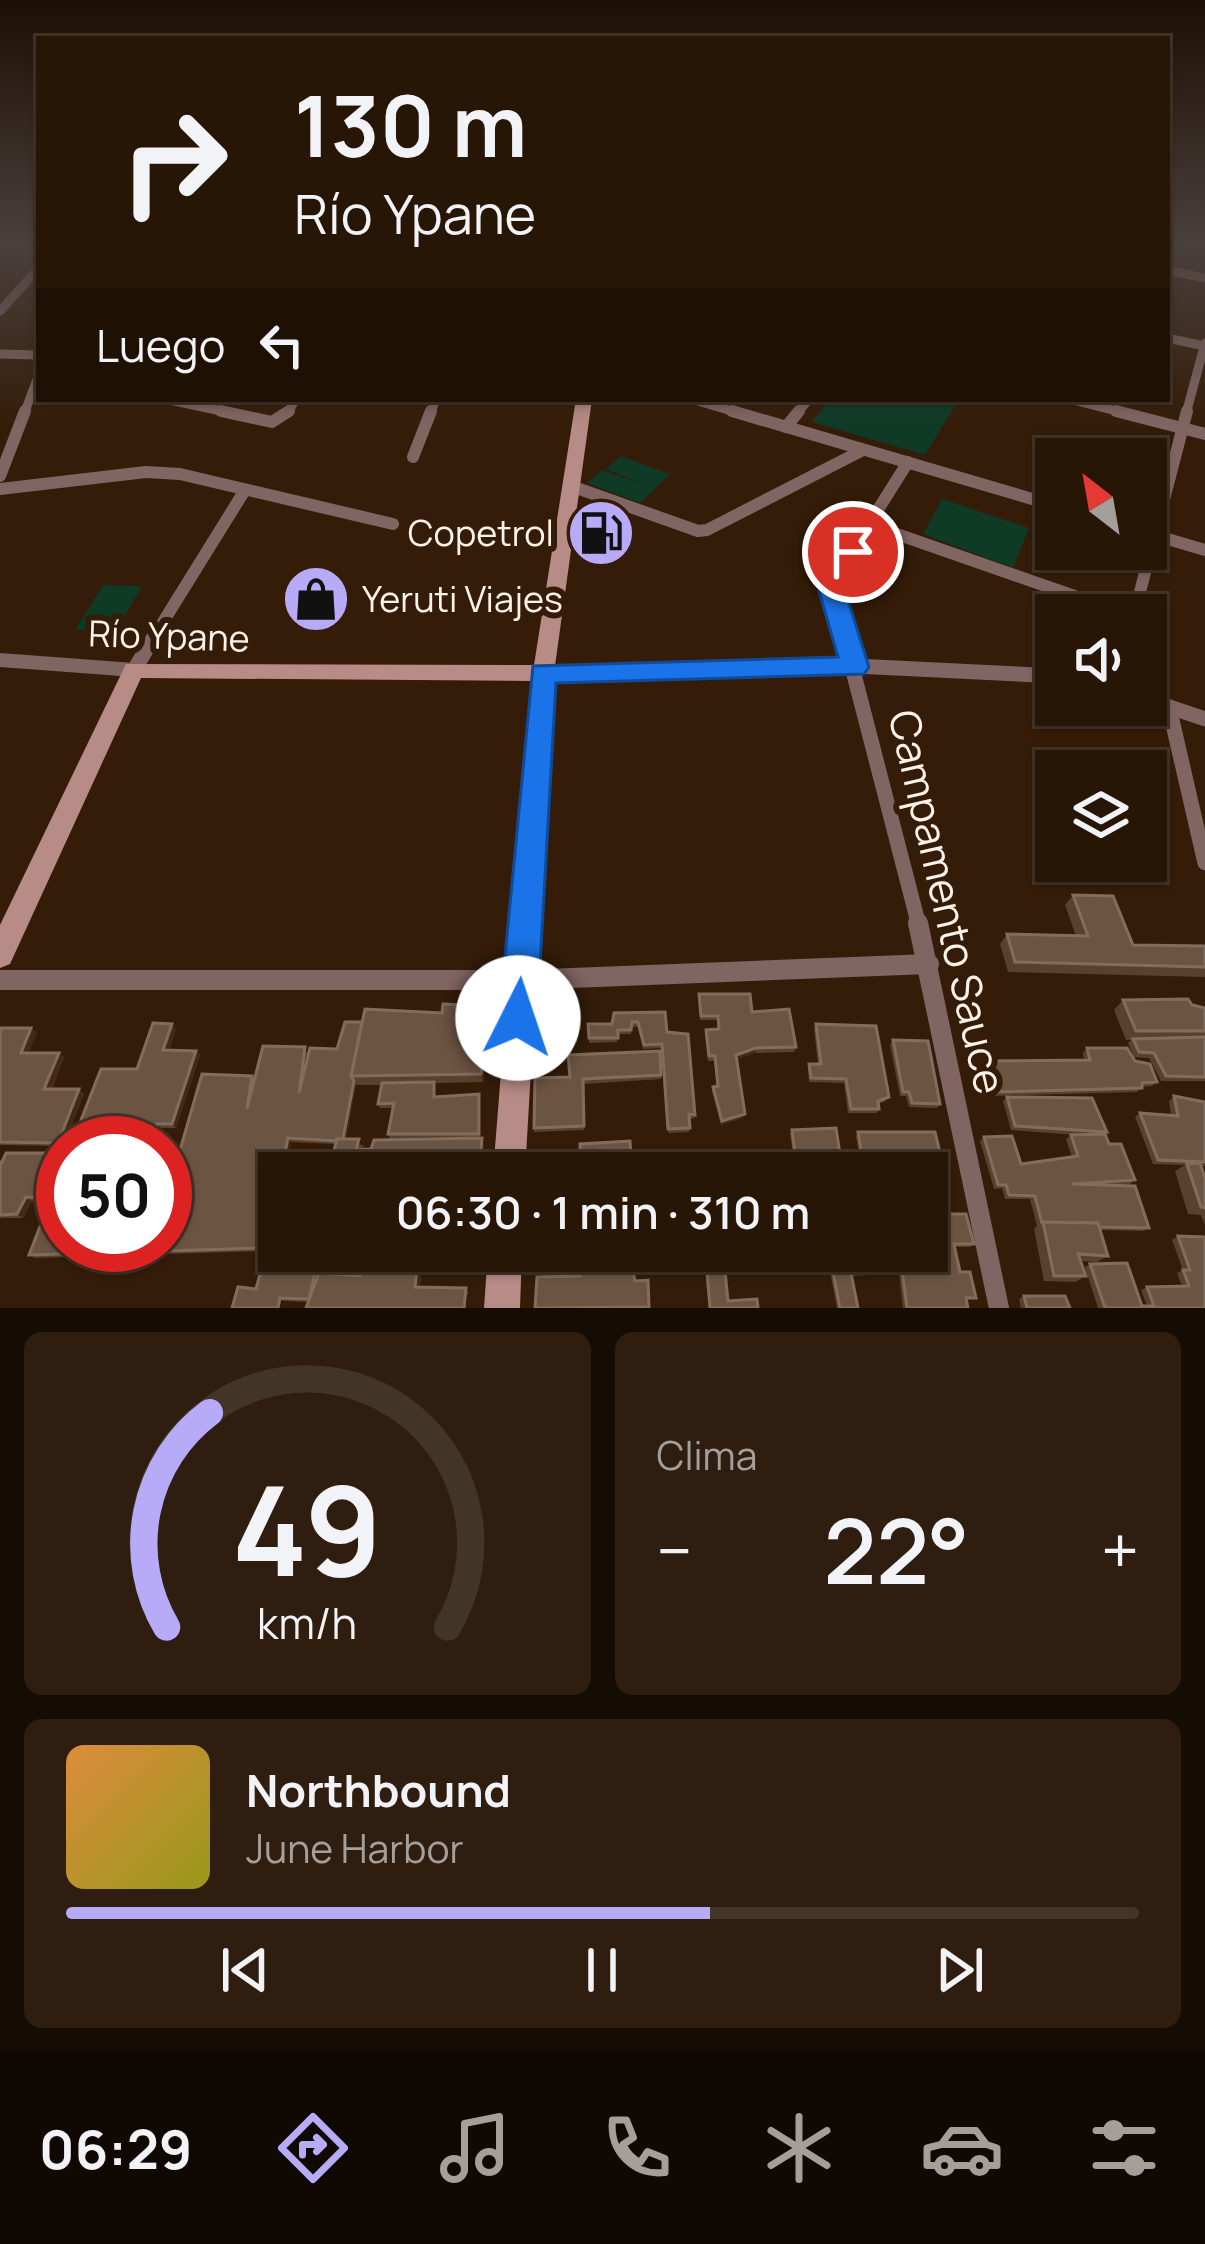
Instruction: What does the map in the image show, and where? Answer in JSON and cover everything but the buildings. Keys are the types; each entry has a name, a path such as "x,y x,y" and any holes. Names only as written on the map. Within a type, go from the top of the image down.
{"main road":[{"path":"510,1152 542,674 584,402"},
{"path":"0,955 134,670"},
{"name":"Río Ypane","path":"134,670 542,674"},
{"path":"502,1308 504,1272"}],"street":[{"path":"1167,479 1205,345 1170,339"},
{"path":"0,354 36,355"},
{"path":"0,476 36,382"},
{"path":"177,402 260,422 281,420 294,402"},
{"path":"413,457 435,402"},
{"path":"701,402 1035,500"},
{"path":"786,427 807,402"},
{"path":"1081,402 1205,434"},
{"path":"571,486 698,531 863,450"},
{"name":"Campamento Sauce","path":"908,462 832,591 929,964 998,1308"},
{"path":"0,489 146,472 180,473 393,524"},
{"path":"134,670 245,490"},
{"path":"871,525 1070,594"},
{"path":"1167,539 1205,550"},
{"name":"Río Ypane","path":"0,660 134,670"},
{"name":"Río Ypane","path":"542,674 855,667 1035,675"},
{"path":"1169,707 1205,719"},
{"path":"1169,707 1205,863"},
{"path":"0,980 520,980 929,964"}],"green space":[{"path":"828,402 957,402 925,455 812,422"},
{"path":"621,456 670,474 640,503 587,483 602,470 645,485 606,469"},
{"path":"942,499 1029,528 1013,568 923,534"},
{"path":"103,585 142,586 116,631 75,630"}],"place":[{"name":"Copetrol","path":"601,533"},
{"name":"Yeruti Viajes","path":"316,599"}],"route":[{"path":"518,1018 542,674 855,667 832,591 853,552"}]}
